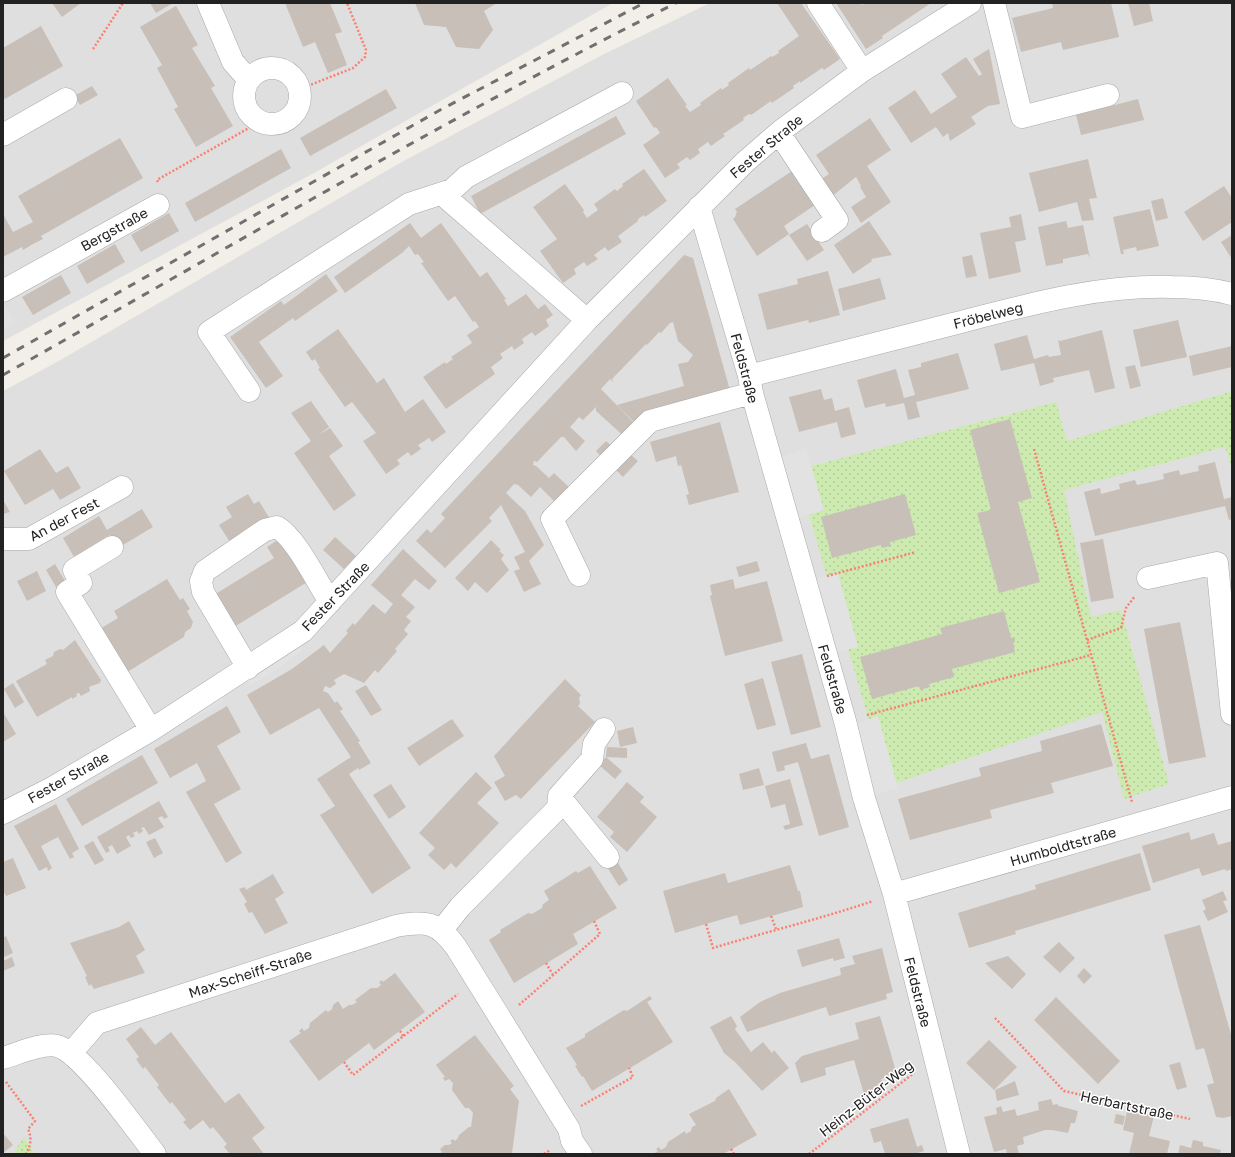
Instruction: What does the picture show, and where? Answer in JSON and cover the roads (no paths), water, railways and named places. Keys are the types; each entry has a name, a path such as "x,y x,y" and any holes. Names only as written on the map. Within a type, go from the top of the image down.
{"street":[{"path":"208,3 232,62 248,80"},
{"path":"818,3 862,71"},
{"name":"Fester Straße","path":"3,813 52,788 151,730 303,631 587,320 745,162 779,133 862,71 970,3"},
{"path":"994,3 1022,117 1108,95"},
{"path":"274,67 287,71 294,77 300,89 301,102 298,110 294,115 281,124 266,124 254,119 246,108 244,100 244,93 248,80 253,74 263,69 274,67"},
{"path":"249,391 209,332 409,204 452,190 466,177 622,93"},
{"path":"3,135 66,99"},
{"path":"779,133 837,220 822,231"},
{"path":"442,194 587,320"},
{"name":"Bergstraße","path":"3,291 158,205"},
{"name":"Feldstraße","path":"699,207 845,721 864,798 894,894 959,1154"},
{"name":"Fröbelweg","path":"579,575 552,519 650,421 750,385 1045,300 1098,290 1141,286 1184,287 1220,291 1232,294"},
{"name":"An der Fest","path":"3,539 29,539 122,488"},
{"path":"248,668 203,592 201,581 205,571 265,530 277,527 293,542 330,602"},
{"path":"112,547 74,570 81,583 67,592 151,730"},
{"path":"1148,578 1217,563 1232,714"},
{"path":"441,931 460,907 558,808 559,796 592,759 594,744 604,729"},
{"path":"559,796 608,857"},
{"name":"Humboldtstraße","path":"894,894 1232,797"},
{"name":"Max-Scheiff-Straße","path":"71,1053 97,1023 396,926 424,922 448,936 456,947 562,1117 569,1129 572,1141 581,1154"},
{"path":"3,1058 46,1045 56,1045 71,1053 87,1068 155,1154"}],"railway":[{"path":"3,358 440,110 644,3"},
{"path":"3,375 421,138 590,47 676,3"}]}
